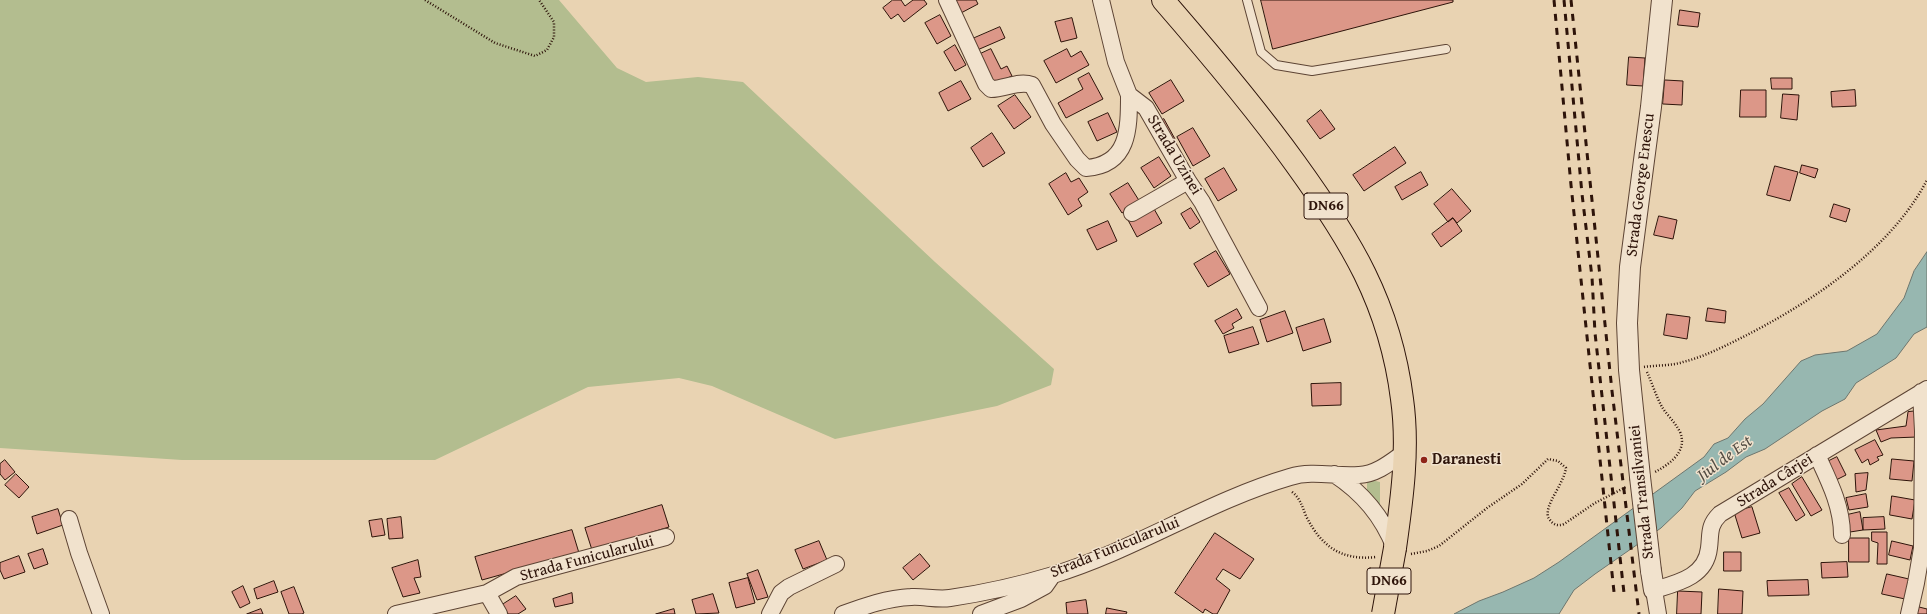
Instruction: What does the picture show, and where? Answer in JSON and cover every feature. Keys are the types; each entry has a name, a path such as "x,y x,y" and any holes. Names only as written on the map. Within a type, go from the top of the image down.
{"main road":[{"name":"DN66","path":"1163,0 1260,114 1337,222 1363,266 1378,300 1396,362 1403,400 1404,452 1394,547 1383,614"}],"street":[{"path":"947,0 986,84 992,89 999,89 1025,82 1032,85 1053,124 1077,159 1086,168 1101,167 1117,156 1126,139 1129,120 1129,95 1116,62 1102,0"},
{"name":"Strada George Enescu","path":"1636,368 1627,347 1630,267 1651,107 1662,0"},
{"name":"Strada Uzinei","path":"1129,95 1146,108 1188,181 1202,202 1258,308"},
{"path":"1132,213 1188,181"},
{"name":"Strada Transilvaniei","path":"1636,368 1639,479 1650,571 1658,614"},
{"path":"1909,614 1922,548 1924,390"},
{"name":"Strada Cârjei","path":"1654,590 1685,580 1702,568 1709,550 1712,526 1720,514 1924,390"},
{"name":"Strada Funicularului","path":"843,614 876,603 911,597 948,598 1053,575 1102,557 1230,498 1276,481 1308,474 1360,475 1375,471 1404,452"},
{"path":"1817,455 1833,489 1840,515 1842,535"},
{"path":"1334,474 1359,492 1384,527 1394,547"},
{"path":"69,519 79,554 102,614"},
{"name":"Strada Funicularului","path":"396,614 487,593 516,577 666,537"},
{"path":"770,614 781,593 789,587 836,564"},
{"path":"981,614 1021,599 1044,586 1053,575"},
{"path":"487,593 499,614"}],"lane":[{"path":"1247,0 1261,52 1276,65 1312,71 1446,49"}],"path":[{"path":"425,0 495,42 535,56 547,50 554,37 554,22 539,0"},
{"path":"1636,368 1681,363 1707,355 1765,326 1815,294 1860,261 1892,231 1922,190 1927,180"},
{"path":"1276,481 1297,495 1317,536 1323,542 1342,554 1353,558 1394,547 1427,551 1439,546 1487,508 1522,484 1548,459 1558,460 1566,468 1563,480 1550,502 1548,510 1550,521 1558,525 1567,523 1595,502 1667,466 1680,451 1681,437 1678,428 1636,368 1634,358 1627,347"}],"green space":[{"path":"0,0 559,0 617,68 646,82 698,77 743,82 935,262 1054,369 1051,385 997,406 835,439 712,386 679,378 588,387 435,460 182,460 0,448"},
{"path":"1371,480 1380,482 1380,505 1367,491 1367,483"}],"water":[{"name":"Jiul de Est","path":"1927,252 1927,327 1914,334 1896,358 1856,383 1845,399 1822,411 1765,449 1746,457 1726,472 1695,491 1682,508 1661,528 1574,590 1559,614 1454,614 1479,601 1534,578 1559,562 1704,457 1714,444 1728,438 1745,419 1763,404 1801,361 1815,355 1847,351 1877,334 1904,298 1914,271"}],"building":[{"path":"893,0 901,0 905,6 913,0 924,0 927,4 904,22 898,14 891,19 883,8"},
{"path":"955,0 976,0 978,4 961,13"},
{"path":"1261,0 1453,0 1453,2 1273,49"},
{"path":"1680,10 1700,13 1698,27 1678,25"},
{"path":"940,15 951,36 937,44 925,23"},
{"path":"1072,18 1077,38 1061,42 1055,22"},
{"path":"1000,27 1005,38 975,51 970,40"},
{"path":"955,45 966,65 955,71 944,52"},
{"path":"991,49 1001,69 1007,66 1012,76 994,84 976,56"},
{"path":"1067,49 1071,57 1081,51 1089,65 1056,83 1044,61"},
{"path":"1629,57 1645,58 1643,86 1627,85"},
{"path":"1089,73 1103,99 1066,118 1058,103 1083,89 1078,79"},
{"path":"1771,78 1792,78 1792,89 1772,89"},
{"path":"1171,80 1184,101 1162,114 1149,93"},
{"path":"1665,80 1683,81 1682,105 1663,104"},
{"path":"961,81 971,99 948,111 939,93"},
{"path":"1741,90 1766,90 1766,117 1740,117"},
{"path":"1855,90 1856,106 1832,107 1831,92"},
{"path":"1783,94 1799,95 1797,120 1781,118"},
{"path":"1015,95 1031,117 1014,129 998,106"},
{"path":"1321,110 1335,129 1320,139 1307,121"},
{"path":"1108,113 1117,132 1097,141 1088,122"},
{"path":"1164,119 1175,139 1167,144 1156,123"},
{"path":"1193,128 1210,156 1193,166 1177,137"},
{"path":"992,133 1005,153 983,167 971,148"},
{"path":"1395,147 1406,163 1364,191 1353,175"},
{"path":"1159,157 1171,176 1154,188 1141,168"},
{"path":"1802,165 1818,169 1815,178 1800,173"},
{"path":"1775,166 1798,172 1790,201 1767,195"},
{"path":"1224,168 1237,190 1218,201 1205,179"},
{"path":"1421,172 1428,185 1402,200 1395,187"},
{"path":"1066,173 1071,182 1079,178 1088,192 1078,199 1082,206 1068,215 1049,184"},
{"path":"1128,183 1140,202 1122,213 1110,194"},
{"path":"1452,189 1471,211 1457,223 1453,218 1448,222 1434,204"},
{"path":"1834,204 1850,209 1846,222 1830,217"},
{"path":"1153,207 1162,223 1137,237 1128,220"},
{"path":"1191,208 1200,222 1190,229 1181,214"},
{"path":"1659,216 1677,220 1673,239 1654,235"},
{"path":"1453,218 1462,231 1441,247 1432,234"},
{"path":"1108,221 1117,241 1097,250 1087,230"},
{"path":"1216,251 1230,274 1208,287 1194,264"},
{"path":"1708,308 1726,311 1725,323 1706,321"},
{"path":"1237,309 1242,318 1232,324 1234,328 1223,334 1215,321"},
{"path":"1285,311 1293,333 1267,342 1260,320"},
{"path":"1667,314 1690,317 1687,339 1664,335"},
{"path":"1324,319 1331,342 1303,351 1296,328"},
{"path":"1253,327 1259,344 1229,353 1224,336"},
{"path":"1341,383 1341,405 1312,406 1311,384"},
{"path":"1918,411 1917,437 1891,438 1881,442 1876,430 1906,426 1908,412"},
{"path":"1875,440 1883,455 1877,457 1879,460 1870,465 1868,459 1862,463 1855,450"},
{"path":"1837,457 1846,475 1836,480 1827,462"},
{"path":"1892,459 1914,461 1912,481 1890,479"},
{"path":"5,460 15,472 5,480 0,474 0,464"},
{"path":"1868,473 1866,490 1856,492 1855,474"},
{"path":"16,474 29,487 19,498 5,485"},
{"path":"1802,477 1822,510 1811,516 1792,484"},
{"path":"1789,488 1805,515 1796,521 1779,493"},
{"path":"1866,494 1868,507 1849,510 1846,498"},
{"path":"1892,496 1915,500 1912,519 1890,515"},
{"path":"662,505 669,527 592,550 585,528"},
{"path":"1752,507 1760,533 1742,538 1734,512"},
{"path":"58,509 63,525 37,534 32,517"},
{"path":"1860,512 1863,530 1850,532 1847,515"},
{"path":"401,517 403,538 389,539 387,519"},
{"path":"1884,517 1885,529 1863,530 1863,518"},
{"path":"382,519 385,535 372,537 369,521"},
{"path":"572,530 579,553 482,580 475,557"},
{"path":"1872,532 1887,532 1887,564 1877,564 1878,543 1872,541"},
{"path":"1215,533 1254,559 1240,579 1223,569 1216,579 1230,590 1217,614 1213,614 1205,609 1203,613 1175,593"},
{"path":"1849,538 1869,538 1869,562 1849,562"},
{"path":"819,541 827,560 803,569 795,550"},
{"path":"1892,541 1913,546 1910,560 1889,555"},
{"path":"43,549 48,564 34,569 28,554"},
{"path":"1724,552 1741,552 1741,571 1724,571"},
{"path":"920,554 930,566 913,580 903,568"},
{"path":"19,556 25,572 4,579 0,570 0,563"},
{"path":"418,560 421,577 414,578 420,593 403,597 392,568"},
{"path":"1847,562 1848,577 1822,578 1821,563"},
{"path":"758,570 768,597 757,600 747,574"},
{"path":"1887,574 1909,579 1905,599 1882,594"},
{"path":"748,578 755,603 736,608 729,583"},
{"path":"1808,580 1809,595 1768,596 1767,581"},
{"path":"274,581 278,592 257,599 254,589"},
{"path":"243,586 250,603 240,608 232,592"},
{"path":"294,587 304,613 302,614 289,614 281,592"},
{"path":"1719,589 1743,591 1742,614 1718,614"},
{"path":"1678,591 1702,592 1701,614 1677,614"},
{"path":"572,593 573,603 555,607 553,599"},
{"path":"713,594 719,613 696,614 692,600"},
{"path":"516,596 526,609 518,614 508,614 502,605"},
{"path":"1086,600 1088,614 1067,614 1066,603"},
{"path":"1919,607 1927,609 1927,614 1917,614"},
{"path":"1107,608 1127,612 1126,614 1106,614"},
{"path":"261,609 263,614 247,614"},
{"path":"674,609 675,614 656,614"}],"railway":[{"path":"1554,0 1571,185 1614,592"},
{"path":"1564,0 1582,194 1592,277 1595,333 1624,593"},
{"path":"1571,0 1612,391 1639,614"}],"place":[{"name":"Daranesti","path":"1424,460"}]}
